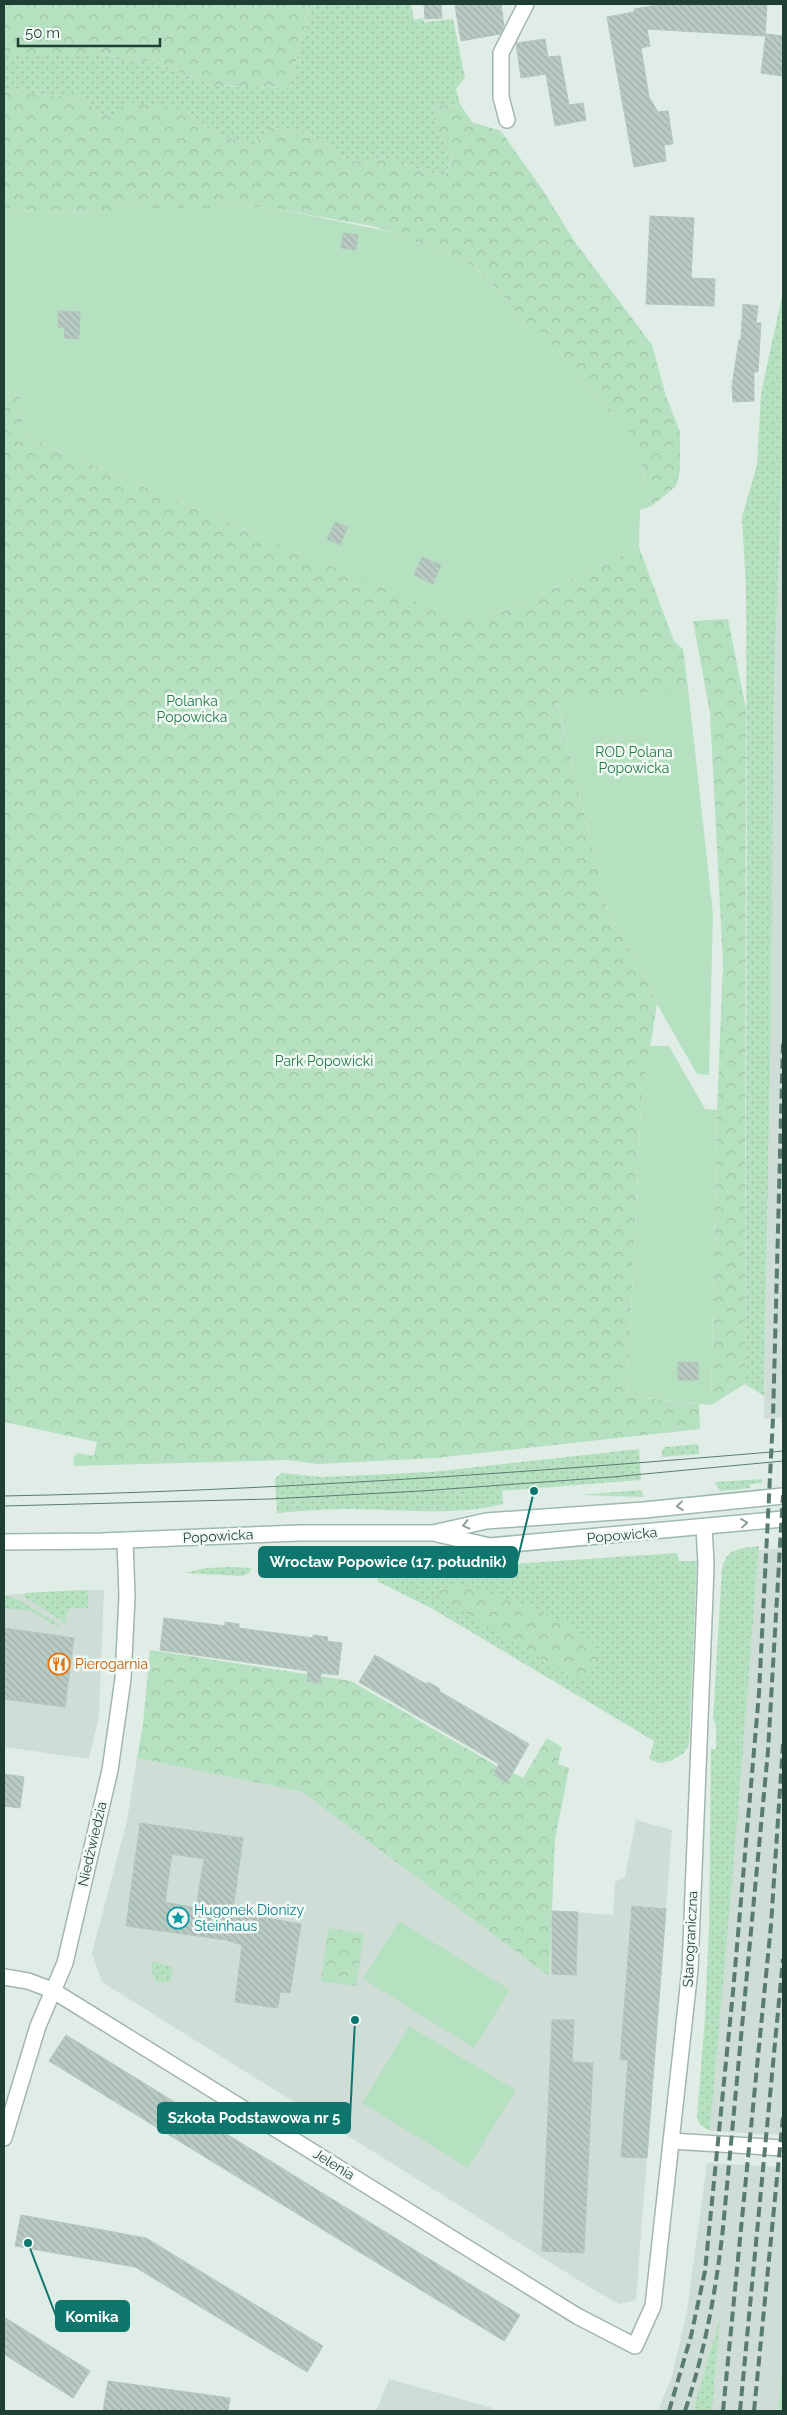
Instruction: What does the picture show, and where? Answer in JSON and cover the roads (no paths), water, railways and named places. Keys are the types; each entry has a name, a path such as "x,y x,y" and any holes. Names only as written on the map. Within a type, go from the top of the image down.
{"street":[{"path":"507,120 501,97 501,54 526,4"},
{"name":"Popowicka","path":"432,1533 486,1520 644,1510 783,1496"},
{"name":"Popowicka","path":"4,1542 125,1540 300,1533 432,1533 490,1546 783,1520"},
{"name":"Starograniczna","path":"636,2346 653,2306 690,1968 706,1563 704,1527"},
{"name":"Niedźwiedzia","path":"4,2138 38,2026 65,1963 117,1731 126,1631 125,1540"},
{"name":"Jelenia","path":"4,1977 28,1981 52,1990 577,2316 636,2346"},
{"path":"671,2141 783,2148"}],"tram line":[{"path":"4,1496 199,1490 394,1480 589,1467 783,1451"},
{"path":"4,1506 270,1499 421,1491 612,1477 783,1461"}],"railway":[{"path":"669,2411 691,2336 705,2271 733,1992 759,1693 773,1418 783,1042"},
{"path":"685,2411 709,2321 723,2228 768,1751 783,1495"},
{"path":"723,2411 771,1925 783,1744"},
{"path":"740,2411 783,1959"},
{"path":"754,2411 783,2117"}],"place":[{"name":"Wrocław Popowice (17. południk)","path":"534,1491"},
{"name":"Pierogarnia","path":"59,1664"},
{"name":"Hugonek Dionizy Steinhaus","path":"178,1918"},
{"name":"Szkoła Podstawowa nr 5","path":"355,2020"},
{"name":"Komika","path":"28,2243"}],"park label":[{"name":"Polanka Popowicka","path":"192,710"},
{"name":"ROD Polana Popowicka","path":"634,760"},
{"name":"Park Popowicki","path":"324,1061"}]}
